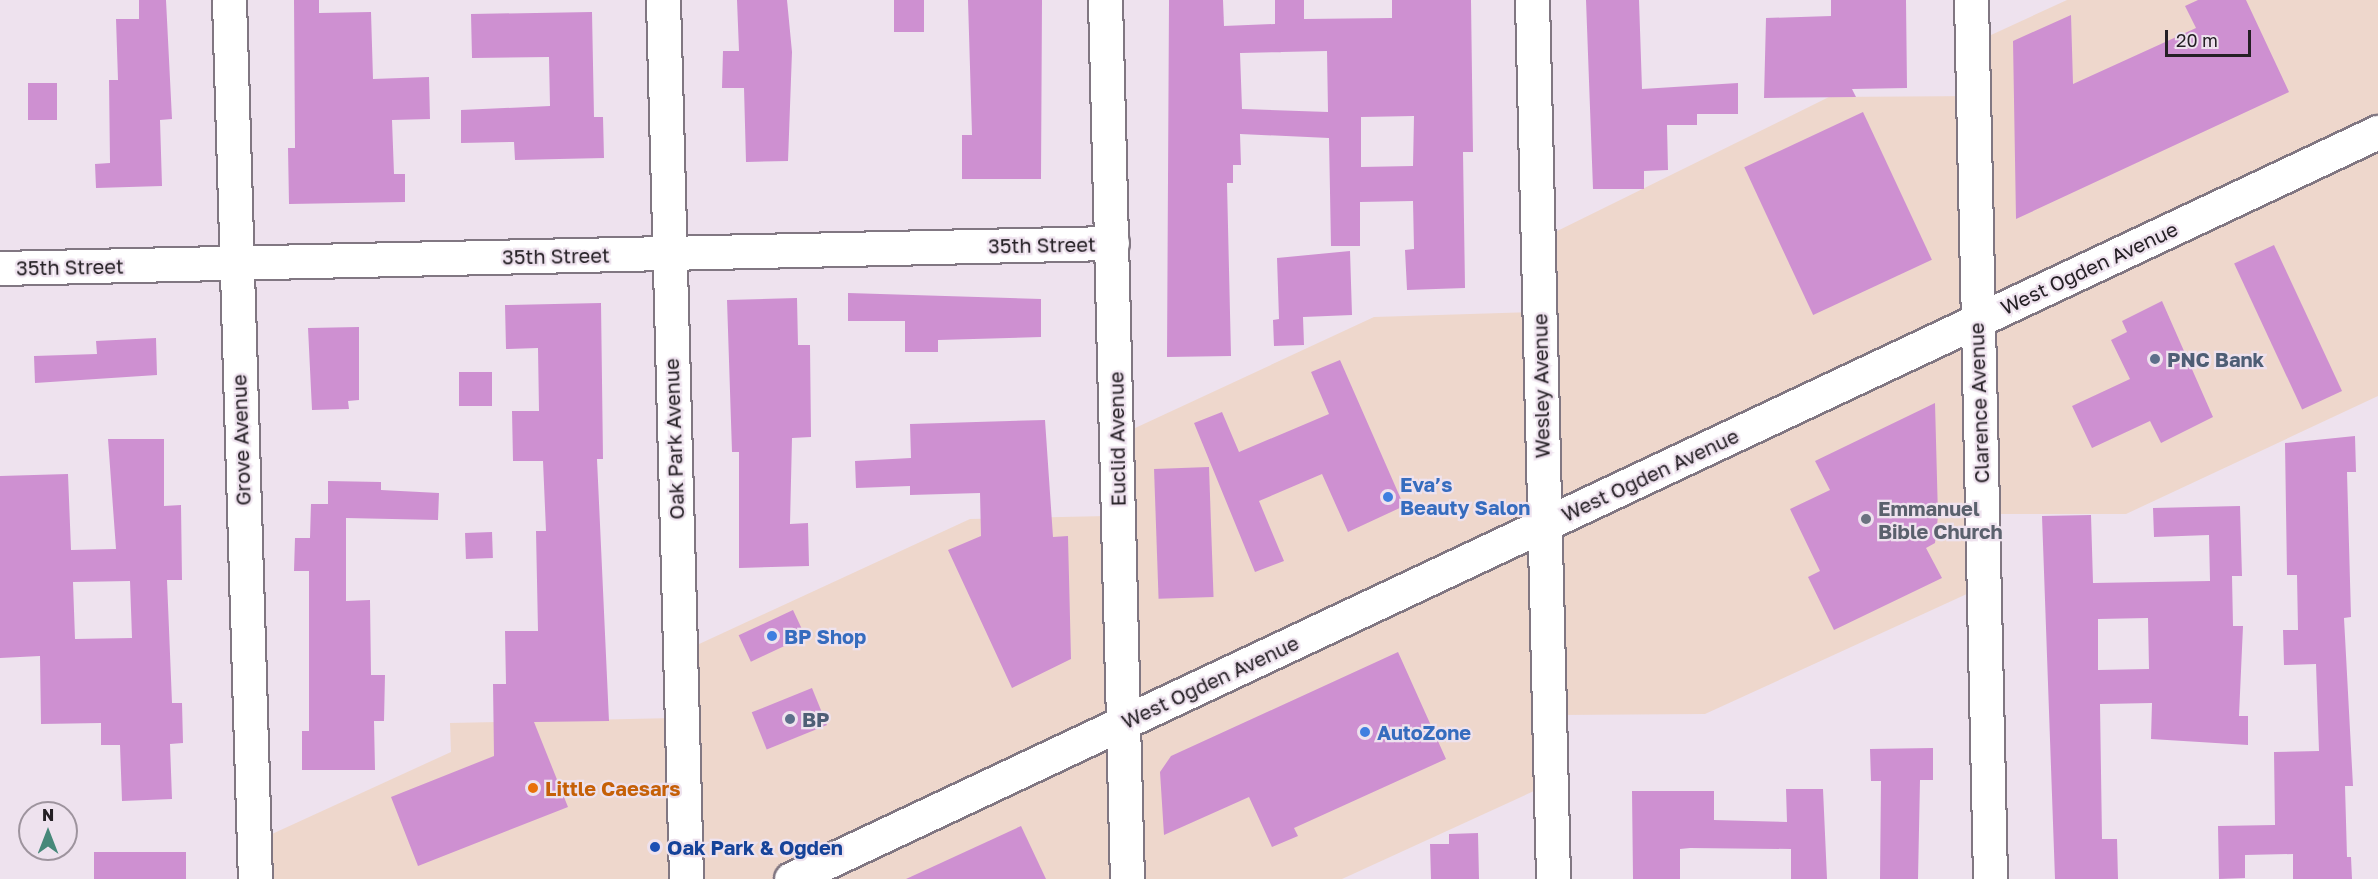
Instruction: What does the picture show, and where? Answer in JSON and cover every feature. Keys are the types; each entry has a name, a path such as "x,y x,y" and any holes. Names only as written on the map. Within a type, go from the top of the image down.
{"street":[{"name":"Grove Avenue","path":"229,0 255,879"},
{"name":"Oak Park Avenue","path":"663,0 686,879"},
{"name":"Euclid Avenue","path":"1105,0 1127,879"},
{"name":"Wesley Avenue","path":"1532,0 1553,879"},
{"name":"Clarence Avenue","path":"1971,0 1990,879"},
{"name":"West Ogden Avenue","path":"791,879 2378,132"},
{"name":"35th Street","path":"0,268 1112,243"}],"shaded area":[{"path":"2067,0 2378,0 2378,130 1549,518 1543,238 1829,97 1981,96 1978,41"},
{"path":"2378,143 2378,396 2126,514 1991,514 1993,582 1705,714 1559,715 1554,532"},
{"path":"1532,312 1537,520 776,879 691,879 684,651 970,519 1107,516 1105,442 1374,317"},
{"path":"1540,533 1547,785 1342,879 802,879"},
{"path":"674,718 681,879 251,879 250,844 451,752 450,723"}],"building":[{"path":"139,0 166,0 172,119 160,120 162,186 96,188 95,164 110,163 109,80 118,80 116,19 139,19"},
{"path":"294,0 319,0 319,13 371,12 373,79 429,77 430,119 392,120 394,174 405,174 405,202 289,204 288,148 295,148"},
{"path":"737,0 787,0 792,52 788,161 746,162 744,88 722,88 723,51 739,51"},
{"path":"894,0 924,0 924,32 894,32"},
{"path":"968,0 1042,0 1041,179 962,179 962,135 972,135"},
{"path":"1169,0 1223,0 1224,26 1275,24 1275,0 1304,0 1304,19 1392,18 1392,0 1471,0 1473,152 1463,152 1465,288 1407,290 1405,250 1414,249 1413,201 1360,202 1360,246 1331,246 1329,138 1240,134 1241,165 1233,165 1233,183 1227,183 1231,356 1167,357","holes":["1327,51 1328,112 1242,109 1240,53","1414,116 1413,166 1361,167 1361,117"]},
{"path":"1586,0 1639,0 1642,89 1738,83 1738,114 1697,114 1697,125 1667,125 1668,170 1644,171 1644,189 1593,189"},
{"path":"1831,0 1906,0 1907,88 1852,89 1856,97 1764,98 1766,18 1831,16"},
{"path":"2198,0 2246,0 2289,92 2016,219 2013,41 2071,15 2073,84 2196,28 2185,6"},
{"path":"592,12 594,117 603,117 604,158 515,160 514,142 461,143 461,110 550,106 549,57 472,58 471,14"},
{"path":"28,83 57,83 57,120 28,120"},
{"path":"1863,112 1932,260 1813,315 1744,167"},
{"path":"2274,245 2342,391 2302,410 2234,264"},
{"path":"1350,251 1352,315 1303,317 1304,345 1274,346 1273,320 1279,319 1277,258"},
{"path":"848,293 1041,299 1041,337 938,340 938,352 905,352 905,321 848,321"},
{"path":"797,298 798,345 810,345 811,437 792,438 790,524 808,523 809,566 739,568 739,452 732,452 727,300"},
{"name":"PNC Bank","path":"2162,301 2213,417 2161,443 2150,421 2092,448 2072,406 2130,379 2111,340 2127,332 2122,321"},
{"path":"601,303 603,459 597,459 609,721 534,722 568,807 418,866 391,797 494,756 493,684 506,684 505,631 538,631 536,531 546,531 543,461 513,461 512,411 539,411 538,348 506,349 505,305"},
{"path":"359,327 359,400 348,401 349,409 312,410 308,328"},
{"path":"156,338 157,375 35,383 34,356 97,354 96,341"},
{"path":"1340,360 1404,506 1348,532 1322,474 1259,501 1284,561 1255,572 1194,423 1222,412 1239,452 1329,414 1311,372"},
{"path":"459,372 492,372 492,406 459,406"},
{"name":"Emmanuel Bible Church","path":"1935,403 1938,516 1935,543 1926,548 1942,578 1834,630 1808,577 1820,571 1790,509 1830,490 1815,461"},
{"path":"1045,420 1053,537 1068,536 1071,659 1012,688 948,550 981,536 980,493 910,495 910,486 856,488 855,461 911,458 910,424"},
{"path":"2355,436 2356,472 2347,472 2351,617 2344,618 2353,786 2345,786 2347,857 2351,857 2352,879 2293,879 2293,854 2245,855 2245,878 2219,879 2218,826 2275,825 2274,752 2319,751 2316,664 2284,665 2283,630 2298,630 2297,575 2287,575 2285,443"},
{"path":"108,439 164,439 164,506 181,505 182,580 167,580 172,703 182,703 183,743 170,744 172,799 122,801 120,745 101,745 101,723 41,724 40,656 0,658 0,476 68,474 71,550 116,549","holes":["130,581 132,638 75,639 73,582"]},
{"path":"1209,467 1214,597 1159,599 1154,469"},
{"path":"328,481 381,482 381,490 439,493 438,520 346,518 346,601 370,600 371,675 385,675 384,721 374,721 375,770 302,770 302,731 309,731 309,571 294,571 295,538 310,538 311,504 328,504"},
{"path":"2240,506 2242,576 2232,576 2233,626 2243,626 2239,716 2248,716 2248,745 2151,739 2152,703 2100,704 2102,839 2117,839 2118,879 2055,879 2042,516 2091,515 2093,583 2210,581 2209,535 2154,537 2153,508","holes":["2148,618 2149,669 2098,670 2098,619"]},
{"path":"492,532 493,558 466,559 465,533"},
{"name":"BP Shop","path":"793,610 805,636 751,662 739,635"},
{"path":"1398,652 1446,759 1294,828 1298,836 1272,847 1249,797 1164,835 1160,772 1171,756"},
{"name":"BP","path":"812,688 827,725 767,749 752,712"},
{"path":"1933,748 1933,780 1920,780 1918,879 1880,879 1881,781 1871,781 1870,749"},
{"path":"1786,789 1823,789 1827,879 1791,879 1791,849 1690,848 1680,849 1680,879 1633,879 1632,791 1714,791 1714,820 1787,822"},
{"path":"1021,826 1046,879 906,879"},
{"path":"1478,833 1479,879 1431,879 1430,844 1449,844 1449,834"},
{"path":"94,852 186,852 186,879 94,879"}],"place":[{"name":"PNC Bank","path":"2155,359"},
{"name":"Eva’s Beauty Salon","path":"1388,497"},
{"name":"Emmanuel Bible Church","path":"1866,519"},
{"name":"BP Shop","path":"772,636"},
{"name":"BP","path":"790,719"},
{"name":"AutoZone","path":"1365,732"},
{"name":"Little Caesars","path":"533,788"},
{"name":"Oak Park & Ogden","path":"655,847"}]}
